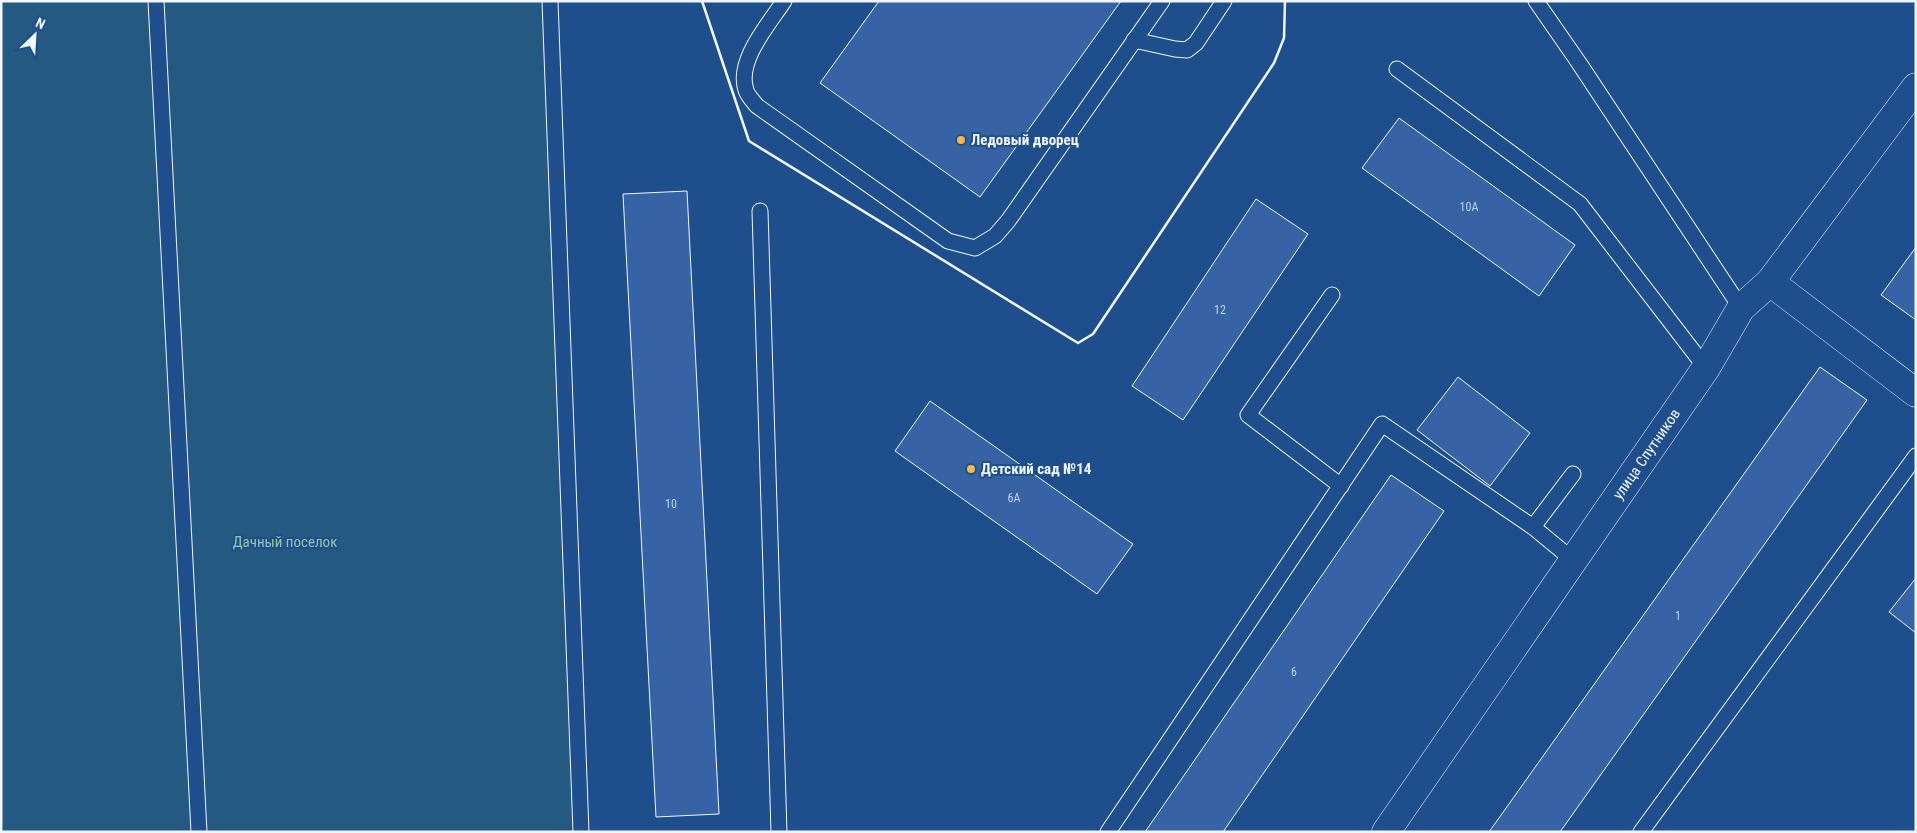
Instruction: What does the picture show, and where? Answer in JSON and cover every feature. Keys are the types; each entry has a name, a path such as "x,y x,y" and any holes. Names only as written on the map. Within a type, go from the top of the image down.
{"street":[{"name":"улица Спутников","path":"1386,832 1706,368 1740,308 1770,282 1916,87"},
{"path":"1770,282 1916,393"}],"lane":[{"path":"156,1 199,832"},
{"path":"550,1 581,832"},
{"path":"784,1 752,48 744,70 746,90 757,106 948,241 975,248 995,236 1008,221 1162,1"},
{"path":"1134,40 1187,50 1196,43 1224,1"},
{"path":"1536,1 1579,63 1740,308"},
{"path":"1397,69 1580,204 1706,368"},
{"path":"760,211 779,832"},
{"path":"1332,294 1248,415 1341,486"},
{"path":"1108,832 1382,424 1533,527 1573,560"},
{"path":"1641,832 1916,456"},
{"path":"1533,527 1573,474"}],"green space":[{"name":"Дачный поселок","path":"1,1 550,1 581,832 1,832"}],"building":[{"name":"Ледовый дворец","path":"879,1 1121,1 980,197 820,83"},
{"path":"1399,118 1575,245 1539,296 1362,168"},
{"path":"687,191 719,814 656,817 623,194"},
{"path":"1256,199 1308,234 1183,420 1132,386"},
{"path":"1916,247 1916,320 1881,295"},
{"path":"1820,367 1867,400 1560,832 1489,832"},
{"path":"1458,377 1530,433 1490,486 1417,430"},
{"path":"930,401 1133,544 1097,594 895,451"},
{"path":"1391,475 1444,511 1223,832 1145,832"},
{"path":"1916,578 1916,633 1889,612"}],"wall":[{"path":"702,1 749,141 1078,343 1093,334 1274,63 1284,38 1285,1"}],"place":[{"name":"Ледовый дворец","path":"961,140"},
{"name":"Детский сад №14","path":"971,469"}]}
